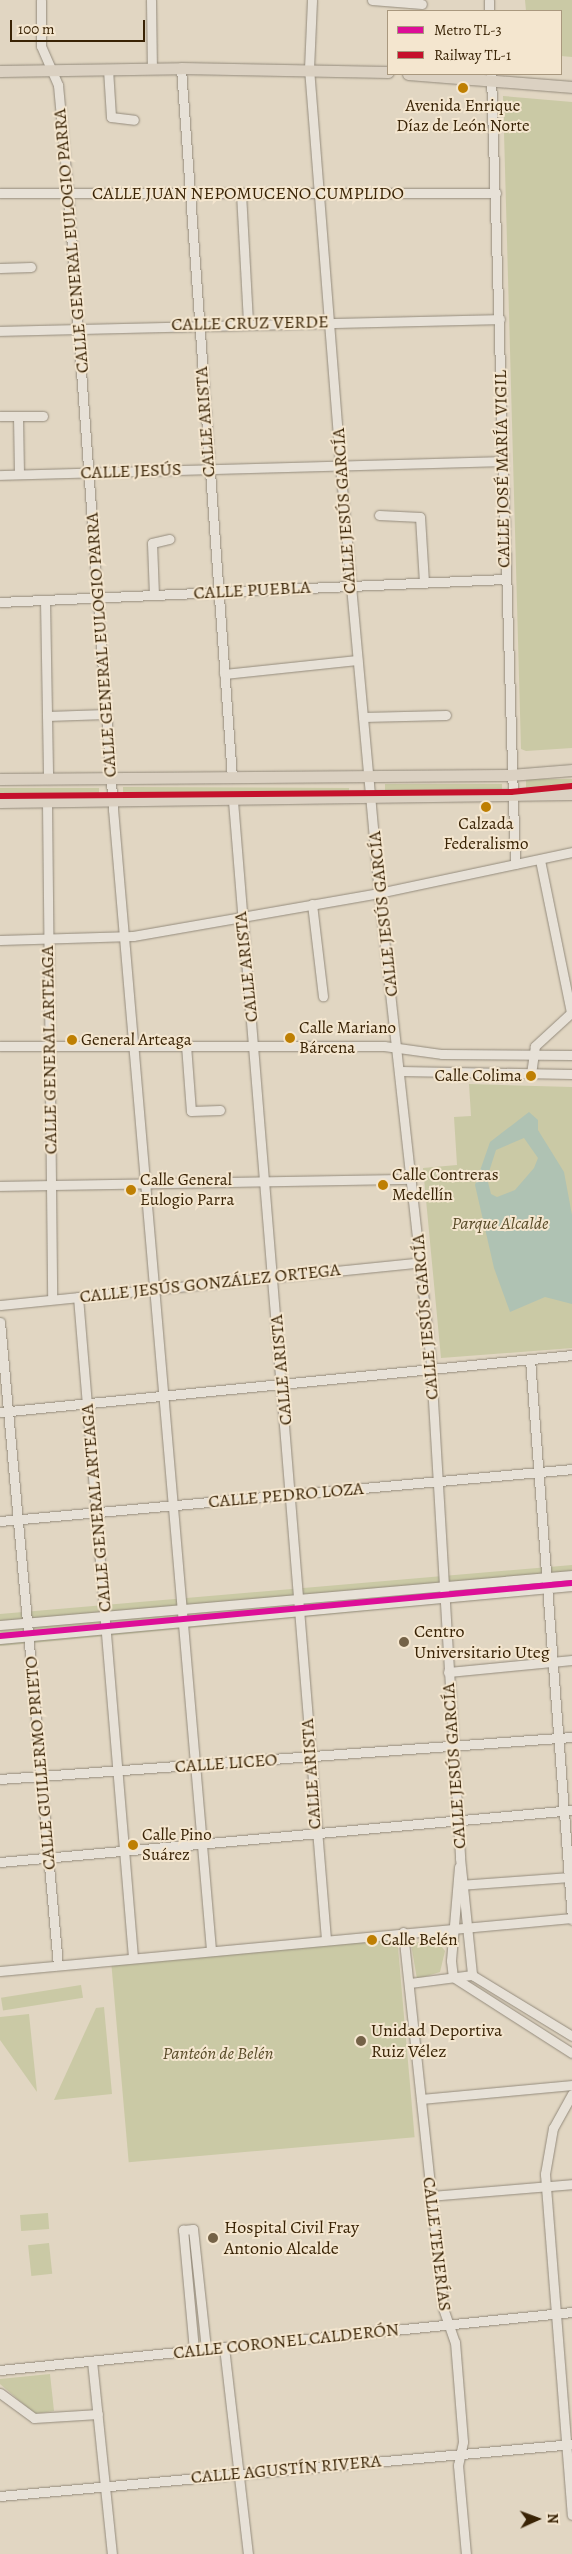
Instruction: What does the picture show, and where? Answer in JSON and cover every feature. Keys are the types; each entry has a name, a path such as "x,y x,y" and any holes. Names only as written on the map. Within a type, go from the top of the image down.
{"main road":[{"path":"0,71 152,68 309,68 387,72"},
{"path":"436,75 492,77 572,87"},
{"path":"0,779 510,774 572,770"},
{"path":"0,802 112,803 511,797 572,794"}],"street":[{"name":"CALLE GENERAL EULOGIO PARRA","path":"41,0 41,46 58,85 68,193 112,803 181,1624 211,1950"},
{"path":"151,0 152,68"},
{"name":"CALLE JESÚS GARCÍA","path":"312,0 309,68 331,321 340,465 379,893 398,1050 431,1367 442,1585 460,1858 472,1975"},
{"path":"372,0 422,5"},
{"name":"CALLE ARISTA","path":"182,68 198,324 232,777"},
{"path":"108,69 111,117 134,120"},
{"name":"CALLE JOSÉ MARÍA VIGIL","path":"492,77 500,319 504,579 510,774 515,864"},
{"name":"CALLE JUAN NEPOMUCENO CUMPLIDO","path":"0,193 496,193"},
{"path":"241,193 248,323"},
{"path":"0,268 31,267"},
{"name":"CALLE CRUZ VERDE","path":"0,331 198,324 500,319"},
{"path":"0,416 43,416"},
{"path":"18,416 20,474"},
{"name":"CALLE JESÚS","path":"0,475 501,461"},
{"path":"380,515 420,517 424,582"},
{"path":"154,595 152,543 170,539"},
{"name":"CALLE PUEBLA","path":"0,602 504,579"},
{"path":"45,600 48,778"},
{"path":"224,674 357,660"},
{"path":"47,716 106,714"},
{"path":"362,717 446,716"},
{"name":"CALLE ARISTA","path":"233,801 241,915 266,1182 291,1494 315,1831 326,1940"},
{"name":"CALLE GENERAL ARTEAGA","path":"47,802 52,1299"},
{"path":"0,940 123,937 241,915 379,893 572,852"},
{"path":"531,1074 532,1055 535,1046 572,1013 540,860"},
{"path":"312,904 323,996"},
{"path":"186,1045 191,1110 220,1110"},
{"path":"0,1046 384,1046 398,1050 572,1055"},
{"path":"400,1071 572,1074"},
{"path":"0,1186 411,1179"},
{"name":"CALLE JESÚS GONZÁLEZ ORTEGA","path":"0,1305 420,1262"},
{"name":"CALLE GENERAL ARTEAGA","path":"78,1297 133,1958"},
{"name":"CALLE GUILLERMO PRIETO","path":"0,1322 4,1412 18,1519 58,1965"},
{"path":"4,1412 431,1367 572,1355"},
{"path":"0,1971 403,1932 572,1918 568,1810 558,1738 530,1359"},
{"name":"CALLE PEDRO LOZA","path":"0,1521 572,1469"},
{"path":"0,1625 572,1575"},
{"path":"0,1639 181,1624 299,1611 572,1586"},
{"path":"448,1672 572,1660"},
{"name":"CALLE LICEO","path":"0,1779 572,1737"},
{"path":"0,1862 458,1817 568,1810"},
{"path":"462,1884 569,1877"},
{"name":"CALLE JESÚS GARCÍA","path":"454,1977 454,1928 462,1884"},
{"name":"CALLE TENERÍAS","path":"403,1932 410,1984 430,2196 449,2325 455,2342 466,2554"},
{"path":"410,1984 472,1975 572,2036"},
{"path":"454,1977 572,2053"},
{"path":"421,2098 572,2085"},
{"path":"572,2094 553,2128 545,2186 569,2444 572,2515"},
{"path":"430,2196 572,2184"},
{"path":"194,2350 183,2230 193,2229 206,2349"},
{"name":"CALLE CORONEL CALDERÓN","path":"0,2370 572,2312"},
{"path":"224,2347 248,2554"},
{"path":"92,2361 112,2554"},
{"path":"0,2393 34,2418 98,2414"},
{"name":"CALLE AGUSTÍN RIVERA","path":"0,2496 569,2444"}],"green space":[{"path":"525,0 572,0 572,57 562,56 562,10 526,10"},
{"path":"503,96 572,102 572,748 526,751 521,749"},
{"path":"526,779 572,779 572,790 526,790"},
{"path":"385,784 502,784 502,795 385,795"},
{"path":"123,787 349,788 349,792 123,799"},
{"path":"0,788 99,788 99,799 0,799"},
{"name":"Parque Alcalde","path":"469,1084 572,1087 572,1348 441,1358 423,1168 457,1165 454,1117 471,1116"},
{"path":"572,1565 572,1591 0,1646 0,1614"},
{"name":"Panteón de Belén","path":"397,1936 415,2137 129,2162 111,1961"},
{"path":"435,1938 445,1951 440,1972 417,1979 411,1944"},
{"path":"81,1985 83,1998 3,2011 1,1998"},
{"path":"104,2007 112,2094 54,2100 96,2008"},
{"path":"29,2014 37,2092 0,2040 0,2017"},
{"path":"48,2213 49,2229 21,2231 20,2215"},
{"path":"49,2243 52,2274 31,2276 28,2245"},
{"path":"50,2374 54,2411 35,2414 0,2384 0,2379"}],"shaded area":[{"path":"529,1112 538,1120 538,1130 564,1172 572,1215 572,1304 545,1297 510,1312 494,1268 475,1185 490,1142","holes":["524,1138 538,1158 534,1168 515,1190 497,1197 491,1194 487,1178 496,1150"]}],"metro line":[{"name":"TL-3","path":"0,1636 572,1583"}],"rail line":[{"name":"TL-1","path":"0,796 511,792 572,786"}],"place":[{"name":"Avenida Enrique Díaz de León Norte","path":"463,88"},
{"name":"Calzada Federalismo","path":"486,807"},
{"name":"Calle Mariano Bárcena","path":"290,1038"},
{"name":"General Arteaga","path":"72,1040"},
{"name":"Calle Colima","path":"531,1076"},
{"name":"Calle Contreras Medellín","path":"383,1185"},
{"name":"Calle General Eulogio Parra","path":"131,1190"},
{"name":"Centro Universitario Uteg","path":"404,1642"},
{"name":"Calle Pino Suárez","path":"133,1845"},
{"name":"Calle Belén","path":"372,1940"},
{"name":"Unidad Deportiva Ruiz Vélez","path":"361,2041"},
{"name":"Hospital Civil Fray Antonio Alcalde","path":"213,2238"}]}
